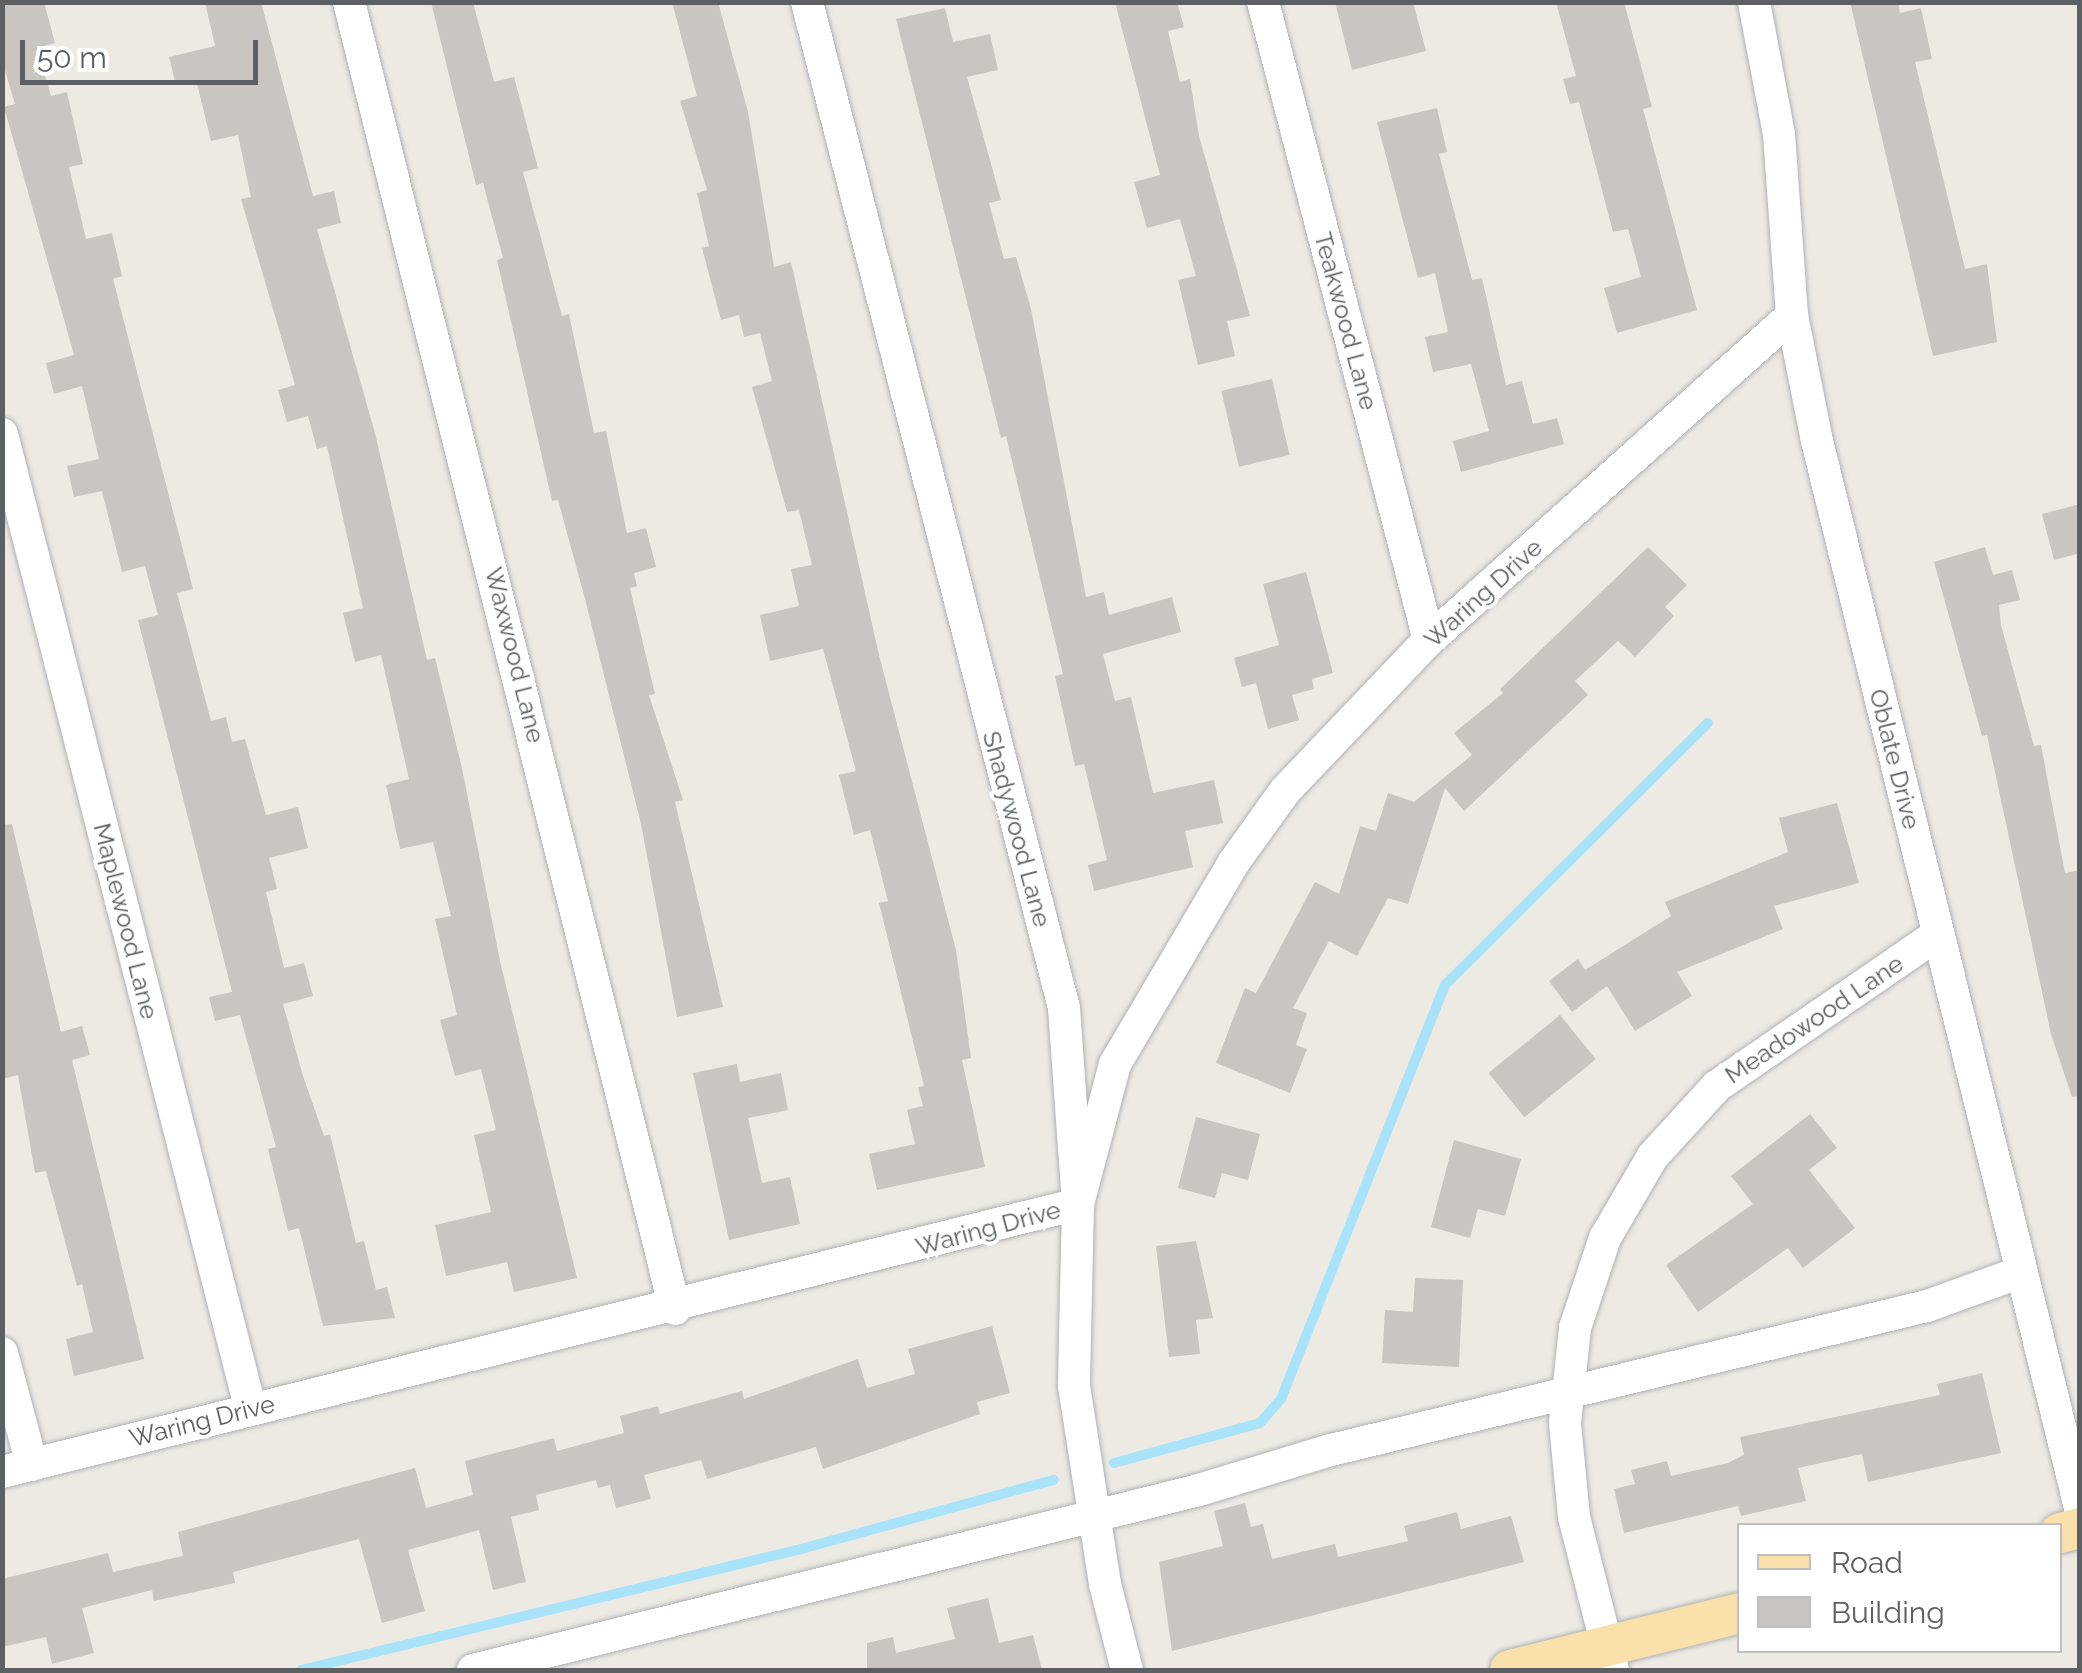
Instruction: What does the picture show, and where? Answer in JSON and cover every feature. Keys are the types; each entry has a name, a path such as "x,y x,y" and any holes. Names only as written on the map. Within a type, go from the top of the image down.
{"main road":[{"path":"1510,1670 1610,1658 1737,1614"}],"street":[{"name":"Waxwood Lane","path":"349,2 676,1309"},
{"name":"Shadywood Lane","path":"807,2 1064,1008 1078,1204 1074,1386 1094,1516 1127,1670"},
{"name":"Teakwood Lane","path":"1264,2 1429,640"},
{"name":"Oblate Drive","path":"1754,2 1779,134 1792,315 1938,934 2080,1508"},
{"name":"Waring Drive","path":"17,1468 250,1407 676,1309 1078,1204 1115,1064 1234,862 1285,791 1429,640 1792,315"},
{"name":"Maplewood Lane","path":"2,434 250,1407"},
{"name":"Meadowood Lane","path":"1610,1658 1574,1516 1566,1395 1588,1282 1612,1224 1653,1156 1716,1086 1938,934"},
{"path":"472,1670 1094,1516 1327,1451 1927,1306 2022,1272"},
{"path":"2,1352 17,1468"}],"building":[{"path":"2,2 44,2 55,43 37,48 51,96 67,92 83,164 69,167 86,239 112,233 122,276 113,279 193,589 177,593 211,721 226,717 232,742 245,739 266,815 298,807 308,848 269,858 277,889 266,892 284,968 304,963 313,996 283,1004 324,1136 330,1134 356,1243 364,1241 376,1290 387,1287 395,1318 323,1326 299,1228 288,1231 268,1149 276,1147 240,1015 215,1021 209,997 232,992 138,620 158,615 145,566 122,572 102,491 74,497 67,466 99,459 82,386 54,394 46,363 74,355 4,107 15,104 2,60"},
{"path":"205,2 261,2 313,196 334,191 341,223 317,229 375,433 427,660 435,658 462,768 500,961 577,1278 514,1292 507,1262 446,1276 435,1225 491,1212 474,1135 496,1130 481,1069 455,1076 440,1020 457,1015 435,919 451,916 433,842 400,849 386,785 409,779 381,655 355,662 343,613 363,608 327,446 317,449 308,416 287,422 278,390 295,385 241,199 251,197 238,135 211,141 196,80 176,85 169,57 215,46"},
{"path":"431,2 473,2 494,82 514,77 538,168 523,172 562,316 569,314 594,433 606,431 627,533 646,528 656,567 634,573 637,586 630,588 655,694 649,695 683,800 675,802 723,1007 677,1017 641,824 558,500 552,501 497,260 503,258 483,183 476,185"},
{"path":"672,2 718,2 748,112 774,267 791,262 879,655 956,950 971,1058 962,1060 985,1167 877,1190 869,1154 915,1144 907,1110 923,1106 918,1087 924,1086 879,903 888,901 870,830 854,835 839,775 856,771 823,649 770,661 760,615 799,606 791,569 812,565 799,510 787,512 752,387 772,381 760,333 744,337 739,315 721,320 702,248 709,246 697,193 707,190 680,101 697,96"},
{"path":"1115,2 1177,2 1184,27 1168,31 1180,82 1190,79 1199,136 1250,316 1227,321 1235,356 1198,365 1178,280 1196,276 1180,219 1147,228 1134,182 1160,175"},
{"path":"1335,2 1413,2 1426,51 1352,70"},
{"path":"1556,2 1624,2 1652,107 1643,109 1697,310 1617,333 1604,288 1641,277 1628,229 1613,232 1579,102 1570,104 1563,79 1576,76"},
{"path":"1850,2 1898,2 1900,13 1921,8 1932,59 1915,62 1965,269 1987,264 1997,342 1933,356"},
{"path":"945,8 953,42 990,34 998,70 967,77 1001,200 989,203 1004,259 1016,257 1031,309 1086,597 1104,592 1109,615 1172,597 1181,632 1103,654 1115,701 1131,697 1153,793 1214,780 1223,823 1185,831 1193,867 1094,891 1088,865 1107,860 1084,764 1075,766 1055,676 1063,674 1006,436 1001,438 896,19"},
{"path":"1437,108 1447,152 1439,154 1472,280 1482,278 1506,385 1522,381 1533,424 1557,418 1564,444 1461,472 1453,441 1489,431 1471,364 1433,372 1425,337 1448,332 1435,273 1418,278 1377,122"},
{"path":"1272,379 1290,455 1239,467 1221,391"},
{"path":"2080,504 2080,553 2054,560 2042,514"},
{"path":"1648,547 1687,585 1665,607 1674,616 1635,657 1618,641 1575,681 1588,695 1464,811 1445,788 1408,904 1388,898 1357,956 1329,941 1293,1008 1307,1013 1296,1045 1307,1049 1290,1093 1216,1063 1245,988 1256,993 1315,882 1339,894 1360,826 1376,831 1388,793 1414,802 1472,755 1454,733 1503,693 1500,689"},
{"path":"1985,547 1993,575 2012,570 2020,600 1999,605 2001,625 2034,746 2041,745 2065,873 2080,870 2080,1096 2072,1097 2051,1034 1987,735 1982,736 1934,562"},
{"path":"1306,572 1333,673 1312,679 1314,689 1292,695 1299,720 1268,729 1256,683 1242,687 1234,658 1279,645 1263,584"},
{"path":"1837,803 1859,883 1774,906 1783,929 1677,972 1692,996 1635,1031 1607,986 1572,1012 1549,981 1578,959 1585,970 1671,916 1665,902 1788,852 1779,818"},
{"path":"12,824 61,1032 82,1026 90,1055 72,1060 144,1359 74,1376 66,1339 93,1332 82,1284 77,1286 46,1171 35,1173 18,1075 2,1079 2,825"},
{"path":"1560,1015 1596,1059 1524,1117 1489,1073"},
{"path":"737,1064 740,1082 781,1073 788,1110 748,1118 762,1183 790,1177 800,1224 729,1240 693,1073"},
{"path":"1810,1114 1837,1148 1809,1170 1855,1228 1803,1268 1788,1248 1698,1312 1666,1265 1753,1204 1731,1176"},
{"path":"1196,1117 1260,1134 1248,1180 1222,1173 1215,1198 1178,1188"},
{"path":"1454,1140 1521,1159 1505,1216 1478,1209 1470,1238 1431,1227"},
{"path":"1196,1241 1213,1318 1196,1320 1200,1354 1169,1357 1156,1246"},
{"path":"1415,1278 1463,1280 1459,1367 1382,1363 1385,1310 1413,1312"},
{"path":"992,1326 1010,1393 977,1402 980,1414 823,1469 816,1447 707,1479 701,1460 644,1475 651,1499 616,1508 610,1485 598,1488 596,1480 536,1495 539,1510 511,1517 526,1582 493,1590 479,1530 408,1550 425,1611 382,1623 359,1539 233,1572 235,1583 154,1601 152,1590 82,1608 94,1653 52,1664 46,1637 2,1647 2,1579 108,1553 113,1572 183,1556 178,1532 415,1468 426,1508 473,1495 465,1461 554,1438 557,1451 624,1433 620,1416 658,1406 660,1414 742,1391 744,1399 858,1359 867,1388 915,1374 908,1349"},
{"path":"1982,1373 2001,1453 1868,1482 1862,1454 1798,1468 1806,1501 1741,1516 1738,1506 1624,1533 1614,1489 1635,1484 1631,1470 1667,1461 1671,1476 1728,1463 1744,1455 1740,1437 1940,1395 1937,1384"},
{"path":"1245,1503 1251,1527 1263,1524 1272,1559 1335,1544 1338,1557 1408,1541 1404,1526 1457,1512 1461,1529 1511,1516 1524,1562 1172,1651 1159,1562 1223,1546 1214,1511"},
{"path":"988,1598 999,1643 1033,1635 1042,1670 867,1670 867,1643 893,1637 896,1653 955,1639 947,1608"}],"waterway":[{"path":"1114,1463 1260,1423 1281,1399 1445,985 1708,723"},
{"path":"301,1670 801,1549 1054,1480"}]}
